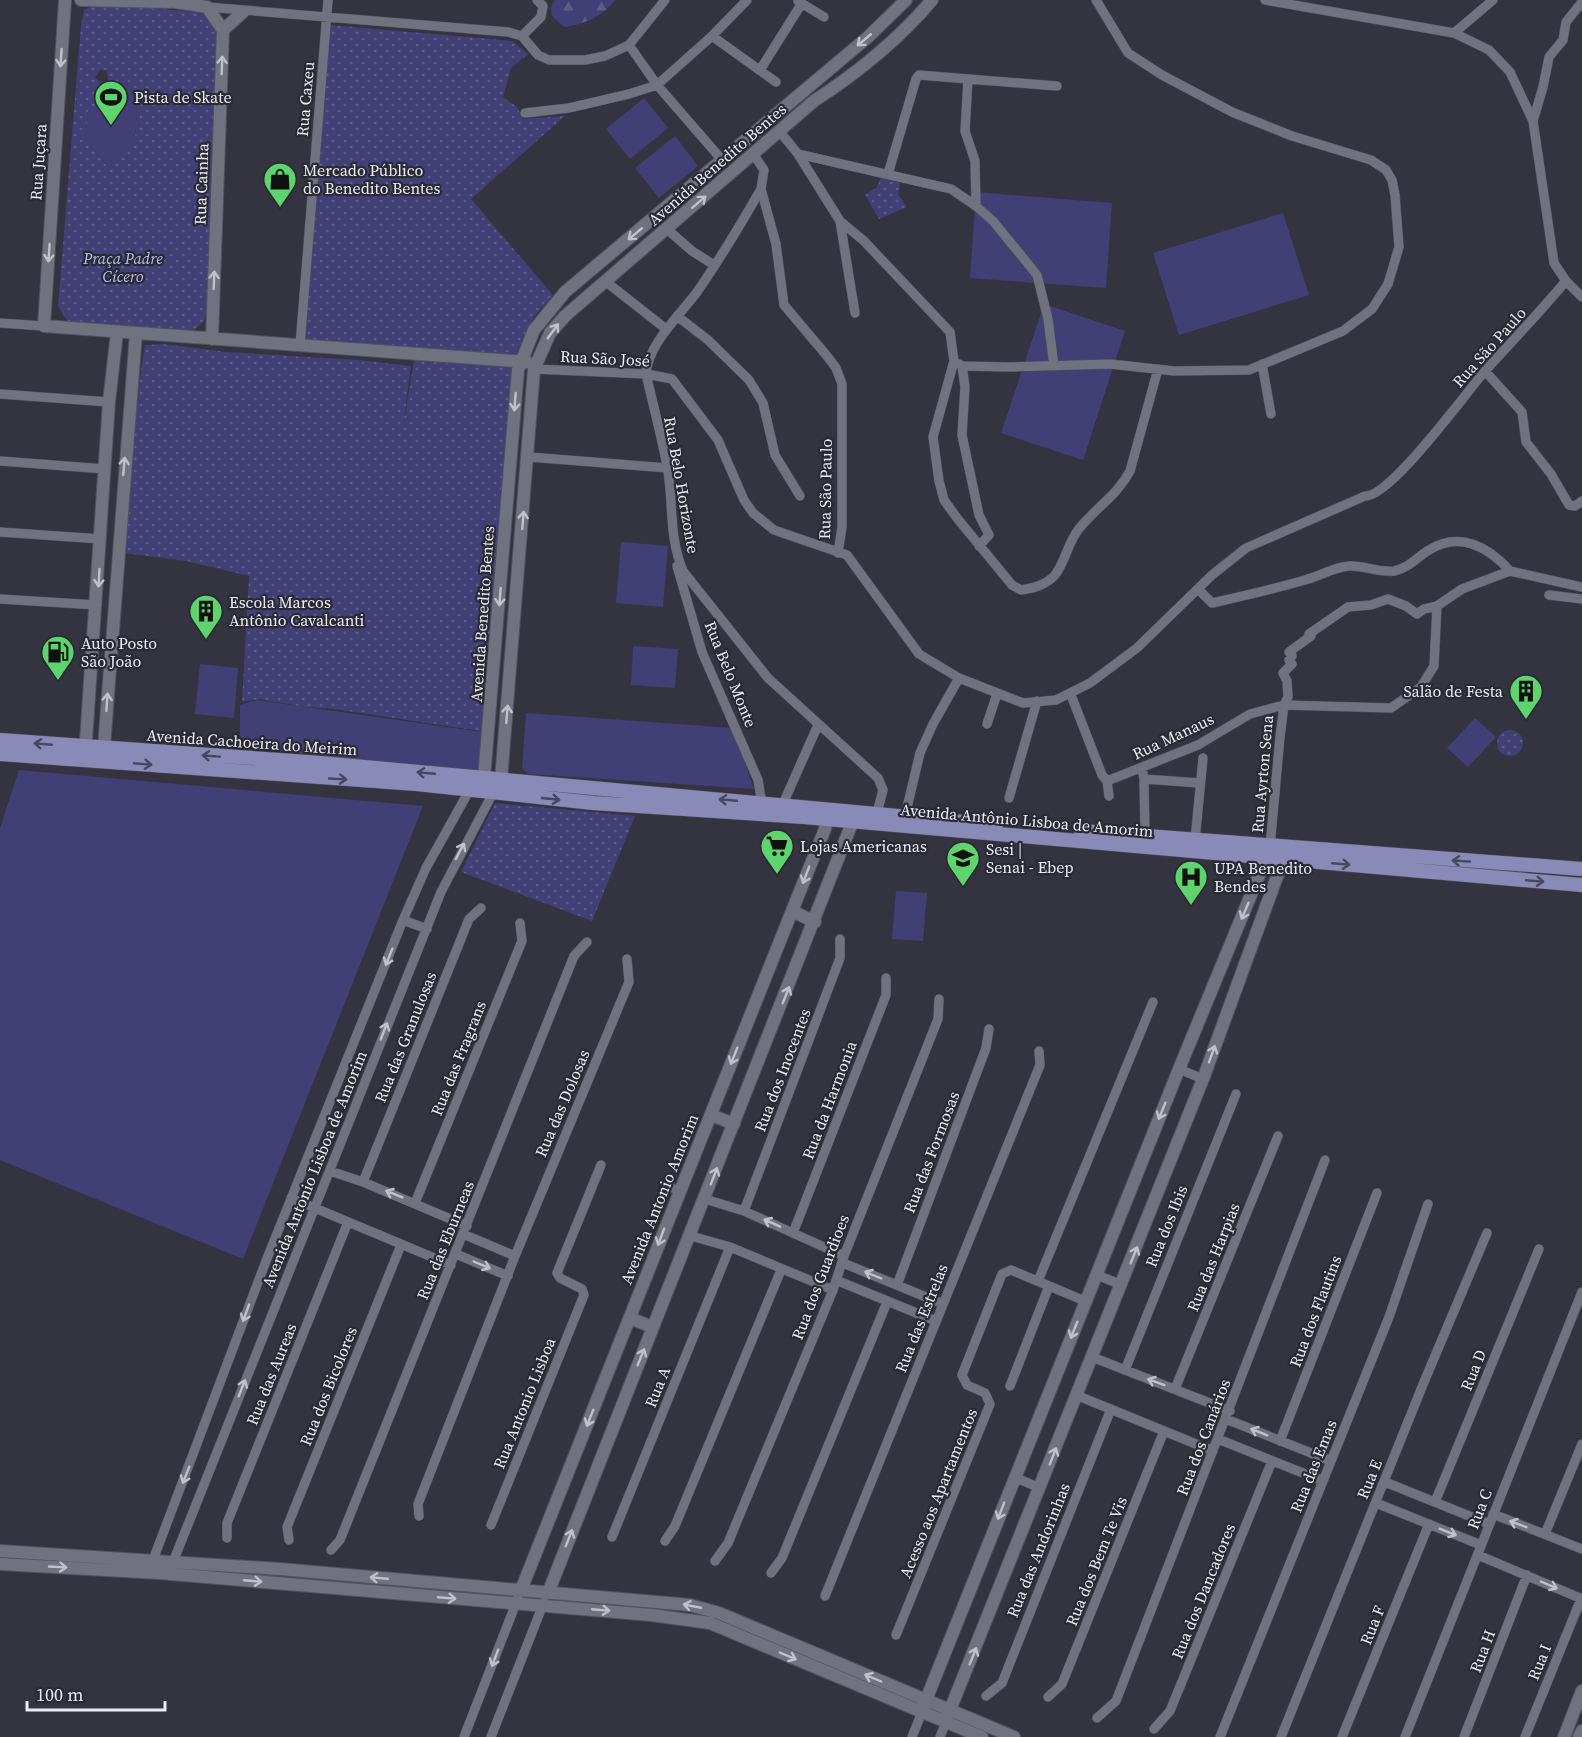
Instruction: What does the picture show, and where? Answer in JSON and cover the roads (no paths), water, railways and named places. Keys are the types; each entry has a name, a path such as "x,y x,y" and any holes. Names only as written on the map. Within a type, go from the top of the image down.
{"main road":[{"name":"Avenida Cachoeira do Meirim","path":"0,740 103,755 417,784 469,791"},
{"name":"Avenida Cachoeira do Meirim","path":"0,754 86,753"},
{"name":"Avenida Cachoeira do Meirim","path":"103,755 321,763 501,780"},
{"name":"Avenida Antônio Lisboa de Amorim","path":"501,780 782,806 827,814"},
{"name":"Avenida Antônio Lisboa de Amorim","path":"469,791 593,803 827,814 1269,852"},
{"name":"Avenida Antônio Lisboa de Amorim","path":"855,817 877,813 1145,835 1285,854 1582,885"},
{"name":"Avenida Antônio Lisboa de Amorim","path":"1285,854 1582,869"}],"street":[{"name":"Rua Juçara","path":"44,326 65,0"},
{"path":"81,0 166,1 207,7 228,5 243,12 508,32 522,36 538,55 549,60 585,60 605,56 629,45 665,0"},
{"name":"Rua Caxeu","path":"300,345 328,0"},
{"path":"522,36 541,17 543,6 537,0"},
{"path":"525,112 568,108 657,85 712,36 747,0"},
{"name":"Avenida Benedito Bentes","path":"484,778 520,362 534,330 560,296 868,37 906,0"},
{"name":"Avenida Benedito Bentes","path":"493,793 501,780 529,457 534,366 550,333 565,316 668,230 814,101 842,83 915,20 932,0"},
{"path":"958,363 1054,366 1110,364 1158,369 1249,370 1343,331 1372,309 1384,292 1400,247 1392,180 1386,170 1371,160 1292,136 1232,112 1142,63 1128,53 1096,0"},
{"path":"1265,0 1454,33 1489,50 1510,72 1533,121 1554,263 1566,281 1582,297"},
{"path":"1454,33 1493,0"},
{"path":"760,70 799,2 824,17"},
{"path":"1533,121 1549,57 1563,40 1566,22 1582,2"},
{"path":"207,7 224,30 243,12"},
{"name":"Rua Cainha","path":"212,339 224,30"},
{"path":"712,36 776,82"},
{"path":"629,45 657,85 723,161"},
{"path":"888,174 917,76 921,74 1057,86"},
{"path":"968,79 964,130 975,161 976,206"},
{"path":"804,90 814,101"},
{"path":"780,132 798,154 840,221 864,241 915,297 945,325 952,340 965,387 962,435 979,515 989,535 979,546"},
{"path":"798,154 951,189 976,206 993,221 1037,275 1048,319 1054,366"},
{"path":"646,374 647,365 666,329 714,265 761,189 764,170 754,155"},
{"name":"Rua São Paulo","path":"761,189 776,244 784,305 836,368 842,384 842,527 838,553 847,555 855,564 912,647 959,678 1023,702 1071,695 1121,661 1229,560 1246,548 1383,489 1427,442 1485,371 1528,327 1566,281"},
{"path":"840,221 855,314"},
{"path":"668,230 692,251 714,265"},
{"path":"605,281 666,329"},
{"path":"677,316 708,340 749,380 763,403 775,455 785,475 800,496"},
{"path":"0,323 520,362 534,366"},
{"path":"86,753 109,402 117,332"},
{"path":"103,755 136,333"},
{"path":"958,363 933,437 934,458 944,500 1005,577 1021,590 1046,583 1055,575 1079,529 1114,496 1124,482 1130,471 1158,369"},
{"path":"1262,364 1271,414"},
{"name":"Rua São José","path":"534,366 646,374 672,379 684,391 718,440 744,500 759,519 774,530 838,553"},
{"path":"1485,371 1522,412 1526,442 1551,474 1569,506 1578,504"},
{"name":"Rua Belo Horizonte","path":"646,374 668,468 670,521 683,571 768,678 882,782 883,789 877,813"},
{"path":"0,394 109,402"},
{"path":"529,457 668,468"},
{"path":"0,461 105,469"},
{"path":"102,503 121,503"},
{"path":"0,531 101,539"},
{"path":"1199,590 1212,603 1292,584 1348,566 1390,572 1402,570 1442,544 1459,542 1484,547 1496,555 1510,571"},
{"name":"Rua Belo Monte","path":"677,555 681,581 702,651 754,771 762,804"},
{"path":"1437,606 1462,589 1510,571 1582,587"},
{"path":"1550,596 1582,599"},
{"path":"0,598 97,605"},
{"name":"Rua Ayrton Sena","path":"1269,852 1284,705 1288,697 1287,681 1283,673 1292,664 1289,660 1292,656 1289,652 1311,636 1309,634 1348,607 1371,605 1388,599 1407,606 1417,614 1424,609 1437,606"},
{"name":"Rua Manaus","path":"1107,781 1198,745 1250,714 1284,705 1385,710 1404,700 1421,687 1434,666 1437,606"},
{"path":"906,816 920,753 933,724 959,678"},
{"path":"987,724 997,694"},
{"path":"1071,695 1102,775 1107,781 1109,796"},
{"path":"1009,798 1037,701"},
{"path":"782,806 818,725"},
{"path":"1195,840 1203,758"},
{"path":"1142,768 1145,835"},
{"path":"469,791 484,778"},
{"path":"1144,779 1200,783"},
{"name":"Avenida Antonio Lisboa de Amorim","path":"153,1560 291,1198 403,920 426,868 469,791"},
{"name":"Avenida Antonio Lisboa de Amorim","path":"173,1562 457,856 493,793"},
{"name":"Avenida Antonio Amorim","path":"521,1590 630,1318 675,1189 711,1115 825,829 827,814"},
{"path":"491,1737 855,817"},
{"path":"912,1737 1014,1477 1269,852"},
{"path":"940,1737 1203,1079 1285,854"},
{"name":"Rua das Granulosas","path":"363,1182 469,919 481,908"},
{"path":"792,911 815,922"},
{"path":"403,920 427,929"},
{"name":"Rua das Fragrans","path":"415,1203 522,941 520,923"},
{"name":"Rua dos Inocentes","path":"744,1211 840,958 840,939"},
{"name":"Rua das Eburneas","path":"331,1550 340,1540 574,957 587,942"},
{"name":"Rua das Dolosas","path":"419,1516 418,1504 507,1276 628,982 627,959"},
{"name":"Rua da Harmonia","path":"793,1233 886,995 886,978"},
{"name":"Rua dos Guardioes","path":"715,1561 728,1543 837,1280 843,1259 938,1019 939,999"},
{"path":"1085,1301 1038,1281 1153,1002"},
{"name":"Rua das Formosas","path":"897,1285 986,1048 989,1029"},
{"name":"Rua das Estrelas","path":"825,1596 1040,1065 1039,1051"},
{"path":"1179,1069 1203,1079"},
{"name":"Rua dos Ibis","path":"1125,1370 1236,1094"},
{"path":"711,1115 734,1124"},
{"name":"Rua das Harpias","path":"1175,1389 1278,1136"},
{"name":"Rua dos Canários","path":"1097,1719 1116,1701 1325,1160"},
{"name":"Rua Antonio Lisboa","path":"491,1525 584,1292 560,1278 557,1273 601,1165"},
{"path":"330,1172 363,1182 415,1203 515,1256"},
{"name":"Rua dos Flautins","path":"1280,1441 1377,1193"},
{"path":"291,1198 451,1265"},
{"path":"705,1199 744,1211 897,1285 943,1304"},
{"name":"Rua das Emas","path":"1220,1737 1389,1317 1428,1204"},
{"name":"Rua das Aureas","path":"227,1538 227,1523 348,1222"},
{"name":"Rua E","path":"1281,1737 1487,1233"},
{"path":"691,1236 730,1247 833,1290"},
{"name":"Rua dos Bicolores","path":"289,1540 287,1527 401,1245"},
{"name":"Rua A","path":"612,1537 730,1247"},
{"name":"Rua D","path":"1435,1503 1539,1249"},
{"path":"456,1254 507,1276"},
{"path":"665,1541 675,1526 781,1270"},
{"name":"Acesso aos Apartamentos","path":"896,1635 990,1404 985,1394 967,1385 962,1375 1005,1272 1011,1270 1038,1281"},
{"path":"1097,1275 1122,1285"},
{"path":"837,1280 936,1321"},
{"path":"1010,1386 1049,1286"},
{"name":"Rua C","path":"1405,1737 1582,1292"},
{"path":"771,1573 782,1558 887,1302"},
{"path":"630,1318 652,1327"},
{"path":"1092,1357 1175,1389 1280,1441 1331,1461"},
{"path":"1077,1395 1214,1451"},
{"name":"Rua das Andorinhas","path":"986,1696 1002,1683 1111,1409"},
{"name":"Rua dos Bem Te Vis","path":"1048,1697 1062,1684 1164,1431"},
{"path":"1218,1439 1323,1481"},
{"path":"1545,1534 1582,1444"},
{"name":"Rua dos Dancadores","path":"1154,1729 1170,1711 1272,1461"},
{"path":"1014,1477 1040,1488"},
{"path":"1384,1482 1489,1524"},
{"path":"1376,1503 1429,1524 1527,1575 1582,1599"},
{"path":"1493,1514 1582,1549"},
{"name":"Rua F","path":"1342,1737 1429,1524"},
{"path":"0,1551 153,1560 690,1605 719,1613 924,1706"},
{"path":"0,1564 159,1573 543,1605 710,1623 948,1716 1014,1737"},
{"name":"Rua H","path":"1464,1737 1527,1575"},
{"path":"464,1737 521,1590"},
{"name":"Rua I","path":"1525,1737 1582,1599"},
{"path":"1564,1737 1582,1690"},
{"path":"948,1716 981,1737"},
{"path":"1579,1737 1582,1731"}],"place":[{"name":"Pista de Skate","path":"111,126"},
{"name":"Mercado Público do Benedito Bentes","path":"280,208"},
{"name":"Escola Marcos Antônio Cavalcanti","path":"206,640"},
{"name":"Auto Posto São João","path":"58,681"},
{"name":"Salão de Festa","path":"1526,720"},
{"name":"Lojas Americanas","path":"777,875"},
{"name":"Sesi | Senai - Ebep","path":"963,887"},
{"name":"UPA Benedito Bendes","path":"1191,906"}],"park label":[{"name":"Praça Padre Cícero","path":"123,267"}]}
